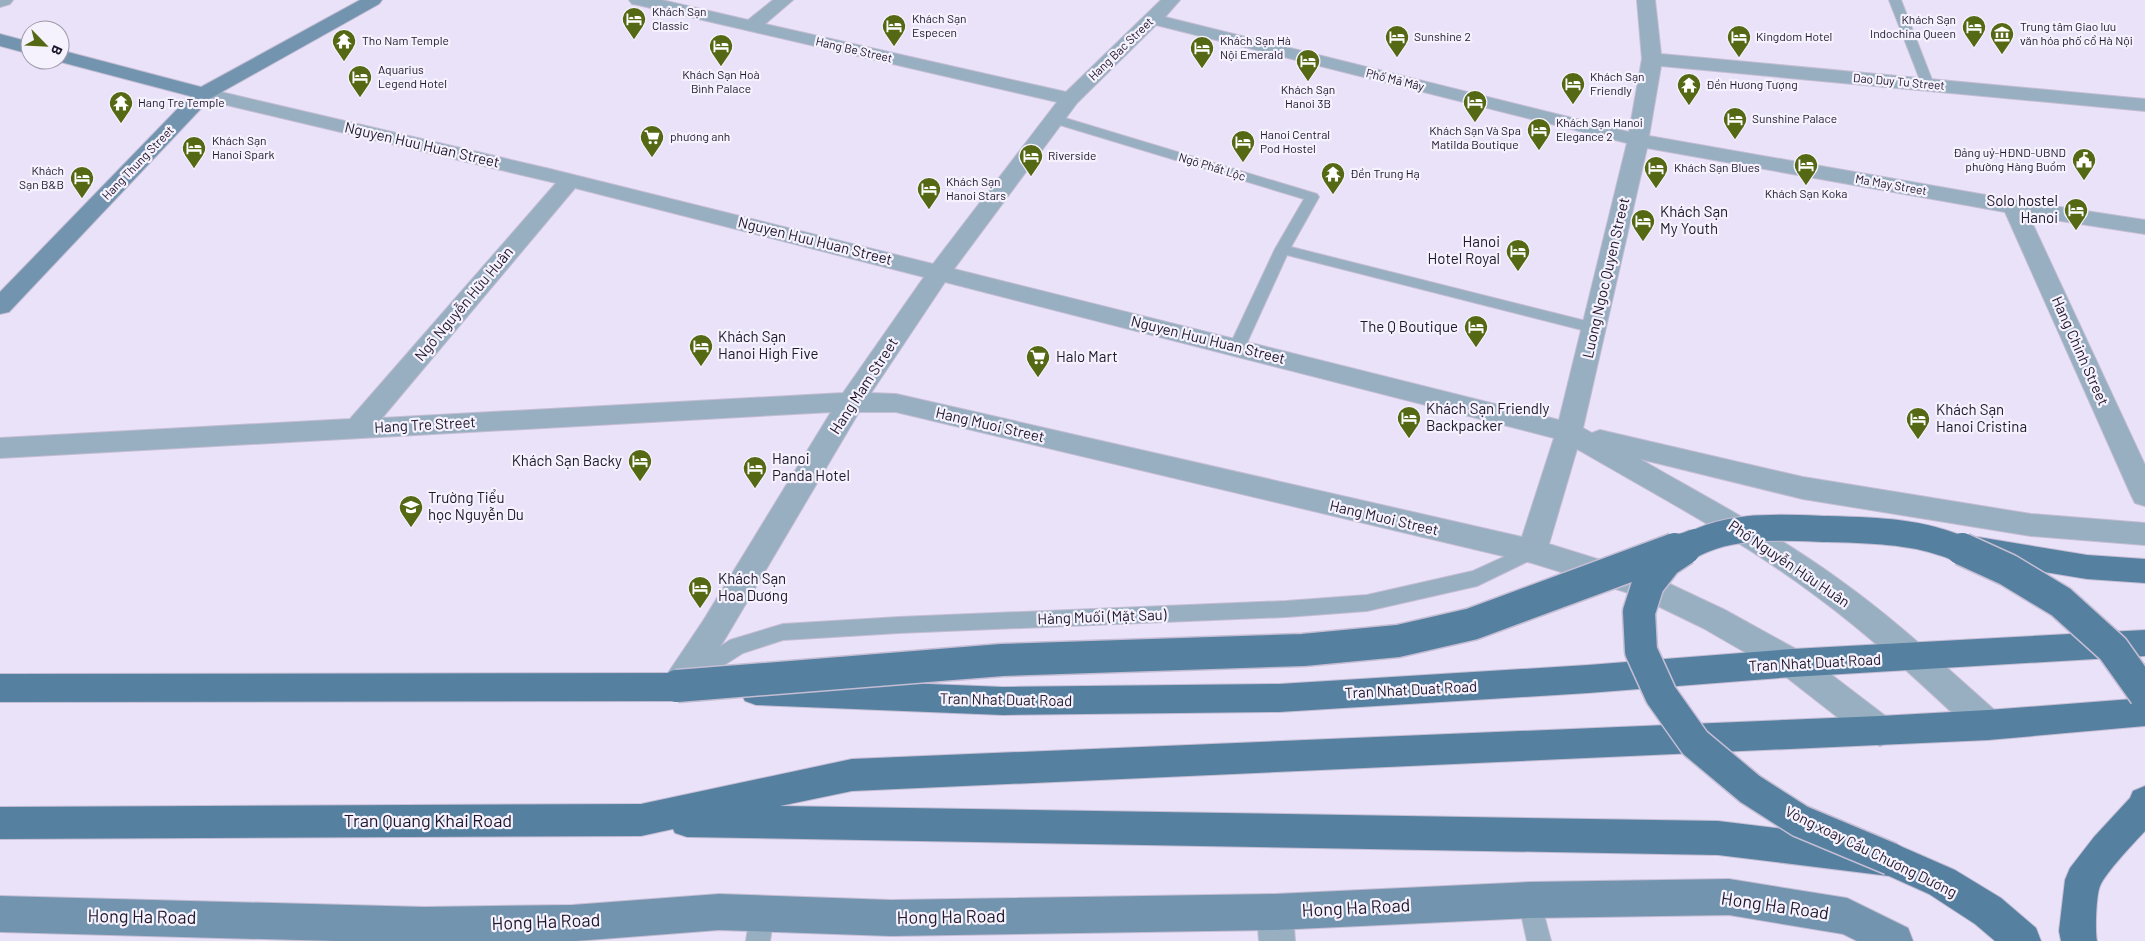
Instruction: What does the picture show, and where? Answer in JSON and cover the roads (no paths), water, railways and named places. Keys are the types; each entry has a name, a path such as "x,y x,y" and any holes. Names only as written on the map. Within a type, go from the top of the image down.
{"main road":[{"name":"Vòng xoay Cầu Chương Dương","path":"2023,941 1988,911 1942,882 1800,821 1750,789 1695,743 1660,695 1640,652 1639,612 1648,584 1666,561 1695,542 1720,534 1768,527 1786,527 1871,530 1910,535 1952,545 2008,570 2061,602 2112,650 2145,694"},
{"path":"0,688 676,686 1002,660 1304,650 1398,641 1472,624 1695,542"},
{"path":"1952,545 2087,567 2145,571"},
{"name":"Tran Nhat Duat Road","path":"676,686 796,693 993,700 1141,701 1279,698 2145,643"},
{"path":"1880,731 1988,725 2145,712"},
{"name":"Tran Quang Khai Road","path":"0,823 641,820 852,775 1880,731"},
{"path":"2080,941 2077,931 2083,880 2106,850 2143,808 2145,802"},
{"path":"641,820 842,825 1718,838 1891,859"},
{"path":"2106,850 2145,834"}],"street":[{"path":"0,2 4,0"},
{"name":"Hang Thung Street","path":"0,306 204,94 373,0"},
{"name":"Hang Be Street","path":"638,0 1070,98"},
{"path":"751,26 784,0"},
{"name":"Hang Bac Street","path":"1070,98 1171,0"},
{"name":"Luong Ngoc Quyen Street","path":"1532,551 1569,432 1638,140 1652,59 1646,0"},
{"name":"Phố Mã Mây","path":"1152,19 1638,140"},
{"path":"0,40 20,45"},
{"name":"Nguyen Huu Huan Street","path":"70,59 204,94 570,180 1569,432"},
{"name":"Dao Duy Tu Street","path":"1652,59 2145,105"},
{"name":"Hang Mam Street","path":"676,686 714,630 851,402 939,272 1070,98"},
{"name":"Ma May Street","path":"1638,140 2014,207 2145,227"},
{"name":"Ngõ Nguyễn Hữu Huân","path":"358,428 570,180"},
{"name":"Hang Chinh Street","path":"2014,207 2145,495"},
{"name":"Hang Tre Street","path":"0,448 851,402"},
{"name":"Hang Muoi Street","path":"851,402 896,403 1532,551 1644,586 1714,619 1792,664 1880,731"},
{"path":"1569,432 1803,488 2031,525 2145,534"},
{"name":"Phố Nguyễn Hữu Huân","path":"1569,432 1739,528 1827,587 1913,657 1988,725"},
{"name":"Hong Ha Road","path":"0,914 241,930 422,933 719,912 760,927 891,918 1276,927 1530,900 1729,897 1847,916 1894,941"}],"lane":[{"path":"1895,0 1928,85"},
{"name":"Ngõ Phất Lộc","path":"1055,119 1312,197 1282,249 1237,347"},
{"path":"1282,249 1594,328"},
{"name":"Hàng Muối (Mặt Sau)","path":"676,686 736,646 783,632 899,625 1286,609 1366,603 1435,590 1477,578 1532,551"},
{"path":"1530,900 1539,941"}],"place":[{"name":"Khách Sạn Classic","path":"634,40"},
{"name":"Khách Sạn Especen","path":"894,47"},
{"name":"Khách Sạn Indochina Queen","path":"1974,48"},
{"name":"Trung tâm Giao lưu văn hóa phố cổ Hà Nội","path":"2002,55"},
{"name":"Sunshine 2","path":"1397,58"},
{"name":"Kingdom Hotel","path":"1739,58"},
{"name":"Tho Nam Temple","path":"344,62"},
{"name":"Khách Sạn Hoà Bình Palace","path":"721,67"},
{"name":"Khách Sạn Hà Nội Emerald","path":"1202,69"},
{"name":"Khách Sạn Hanoi 3B","path":"1308,82"},
{"name":"Aquarius Legend Hotel","path":"360,98"},
{"name":"Khách Sạn Friendly","path":"1573,105"},
{"name":"Đền Hương Tượng","path":"1689,106"},
{"name":"Khách Sạn Và Spa Matilda Boutique","path":"1475,123"},
{"name":"Hang Tre Temple","path":"121,124"},
{"name":"Sunshine Palace","path":"1735,140"},
{"name":"Khách Sạn Hanoi Elegance 2","path":"1539,151"},
{"name":"phương anh","path":"652,158"},
{"name":"Hanoi Central Pod Hostel","path":"1243,163"},
{"name":"Khách Sạn Hanoi Spark","path":"194,169"},
{"name":"Riverside","path":"1031,177"},
{"name":"Đảng uỷ-HĐND-UBND phường Hàng Buồm","path":"2084,181"},
{"name":"Khách Sạn Koka","path":"1806,186"},
{"name":"Khách Sạn Blues","path":"1656,189"},
{"name":"Đền Trung Hạ","path":"1333,195"},
{"name":"Khách Sạn B&B","path":"82,199"},
{"name":"Khách Sạn Hanoi Stars","path":"929,210"},
{"name":"Solo hostel Hanoi","path":"2076,231"},
{"name":"Khách Sạn My Youth","path":"1643,242"},
{"name":"Hanoi Hotel Royal","path":"1518,272"},
{"name":"The Q Boutique","path":"1476,348"},
{"name":"Khách Sạn Hanoi High Five","path":"701,367"},
{"name":"Halo Mart","path":"1038,378"},
{"name":"Khách Sạn Friendly Backpacker","path":"1409,439"},
{"name":"Khách Sạn Hanoi Cristina","path":"1918,440"},
{"name":"Khách Sạn Backy","path":"640,482"},
{"name":"Hanoi Panda Hotel","path":"755,489"},
{"name":"Trường Tiểu học Nguyễn Du","path":"411,528"},
{"name":"Khách Sạn Hoa Dương","path":"700,609"}]}
